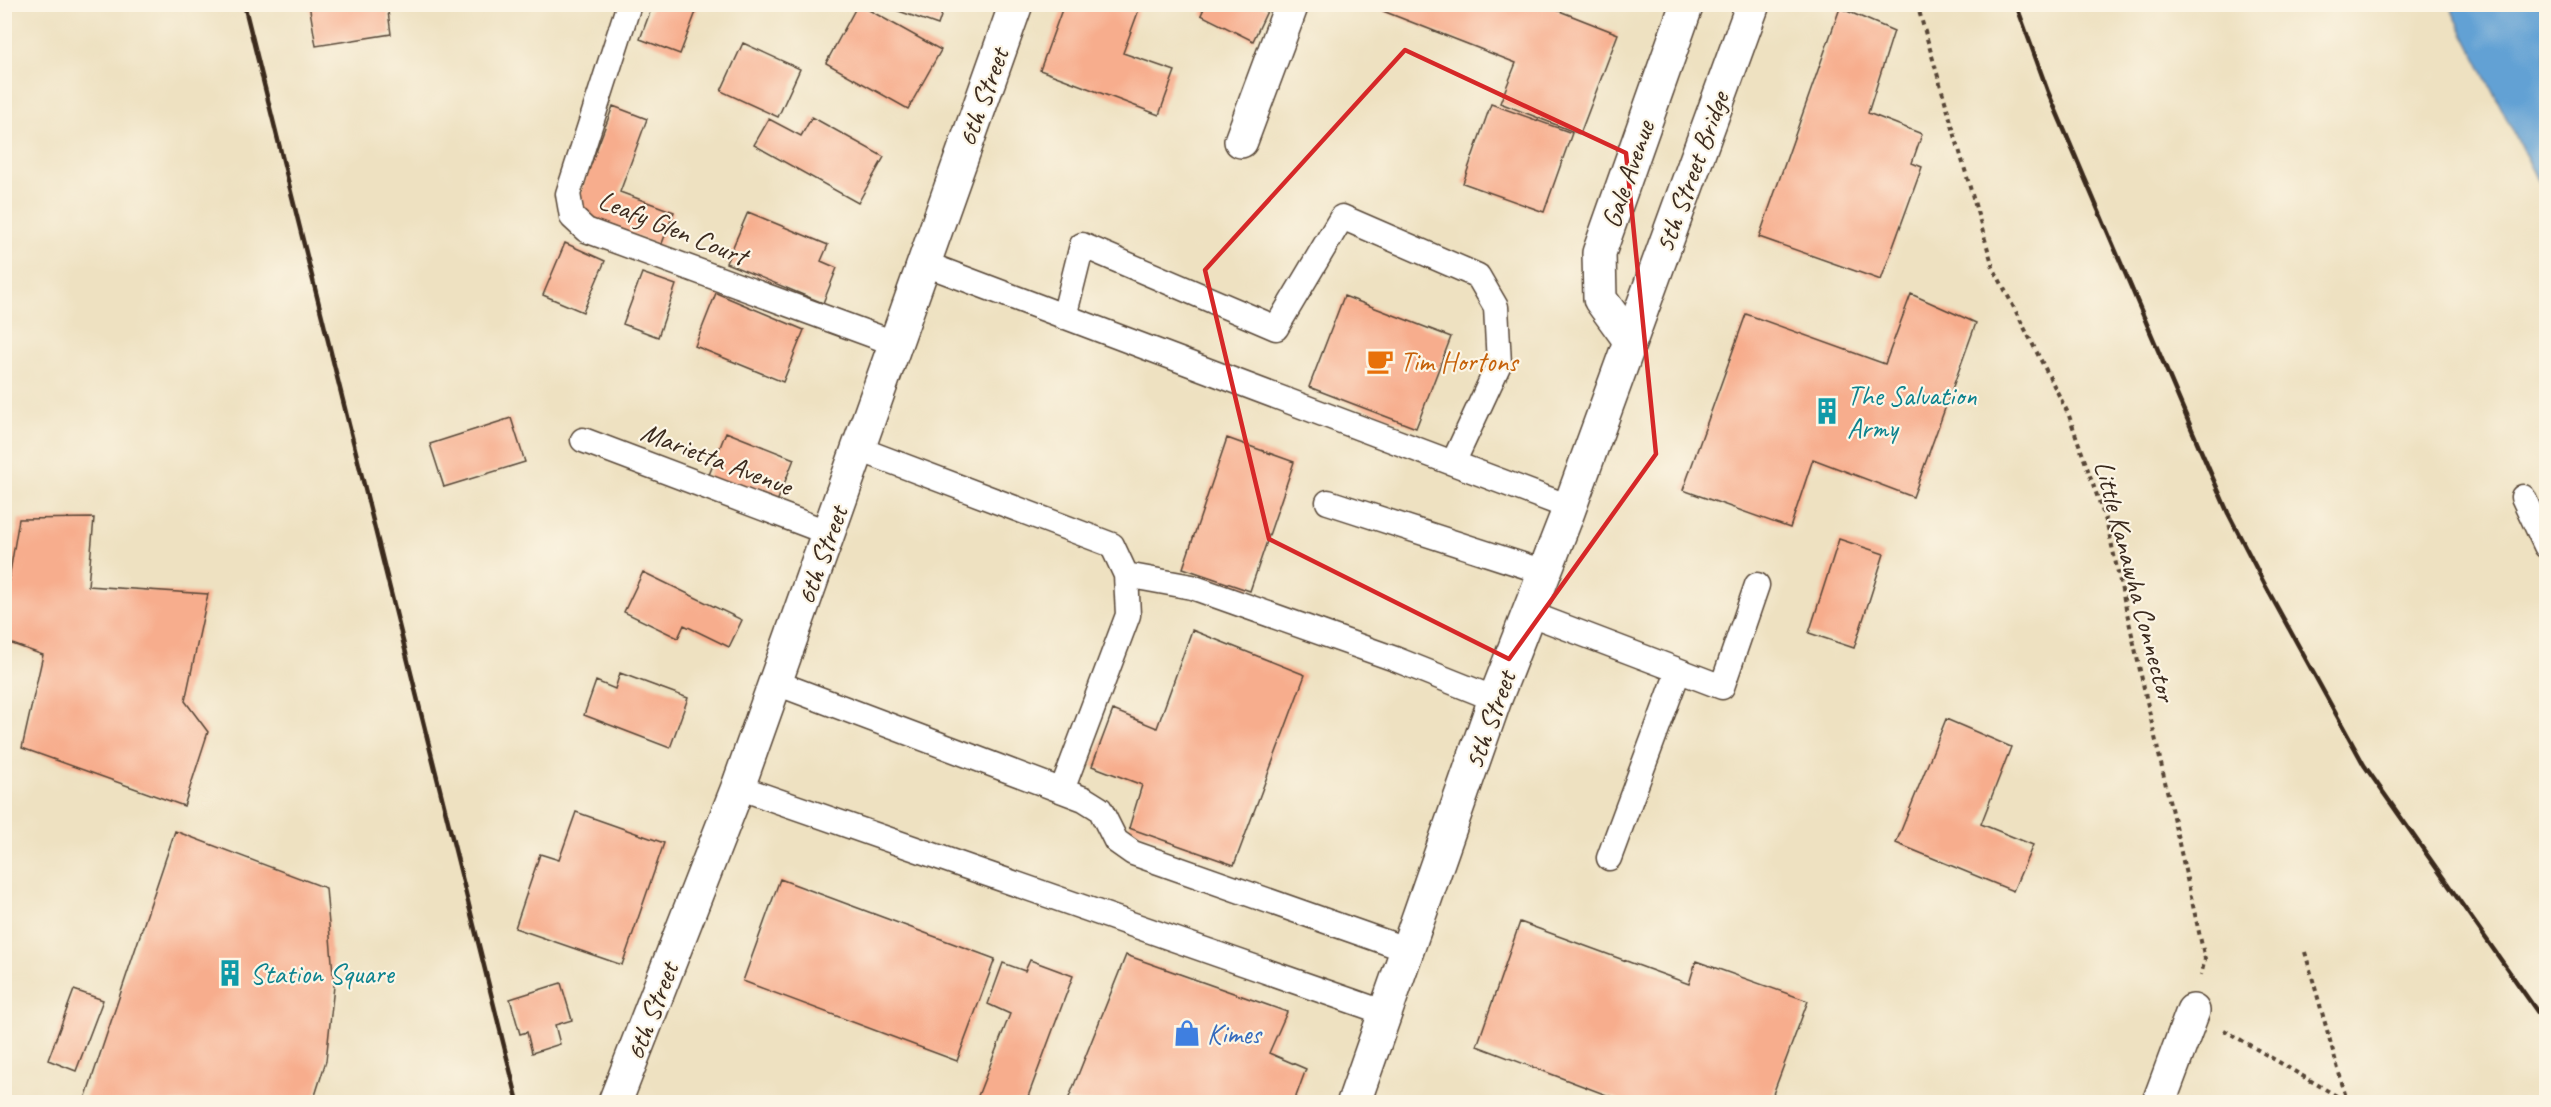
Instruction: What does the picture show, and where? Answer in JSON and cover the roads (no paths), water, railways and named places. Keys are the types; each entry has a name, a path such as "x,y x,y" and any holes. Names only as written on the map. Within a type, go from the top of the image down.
{"street":[{"name":"6th Street","path":"615,1102 738,787 1016,4"},
{"path":"1241,141 1292,4"},
{"name":"Gale Avenue","path":"1629,339 1600,299 1599,253 1687,4"},
{"name":"5th Street Bridge","path":"1629,339 1753,4"},
{"name":"5th Street","path":"1354,1102 1495,699 1569,507 1629,339"},
{"path":"2159,1102 2193,1011"}],"lane":[{"name":"Leafy Glen Court","path":"628,4 568,194 572,217 586,230 894,343"},
{"path":"1064,316 1082,245 1276,328 1342,217 1478,276 1496,307 1499,364 1453,463"},
{"path":"923,263 1569,507"},
{"name":"Marietta Avenue","path":"583,440 829,533"},
{"path":"859,449 1112,545 1126,575 1128,615 1062,790"},
{"path":"2523,497 2547,546"},
{"path":"1328,502 1544,572"},
{"path":"1126,575 1192,587 1395,659 1495,699"},
{"path":"1528,613 1722,687 1757,585"},
{"path":"1609,858 1678,672"},
{"path":"774,682 1062,790 1100,809 1116,841 1133,853 1408,950"},
{"path":"738,787 1386,1013"}],"water":[{"path":"2449,5 2546,5 2546,196"}],"railway":[{"path":"244,4 518,1102"},
{"path":"2016,4 2048,92 2198,444 2228,513 2265,585 2364,765 2546,1024"}],"place":[{"name":"Tim Hortons","path":"1380,361"},
{"name":"The Salvation Army","path":"1827,411"},
{"name":"Station Square","path":"230,973"},
{"name":"Kimes","path":"1187,1033"}]}
